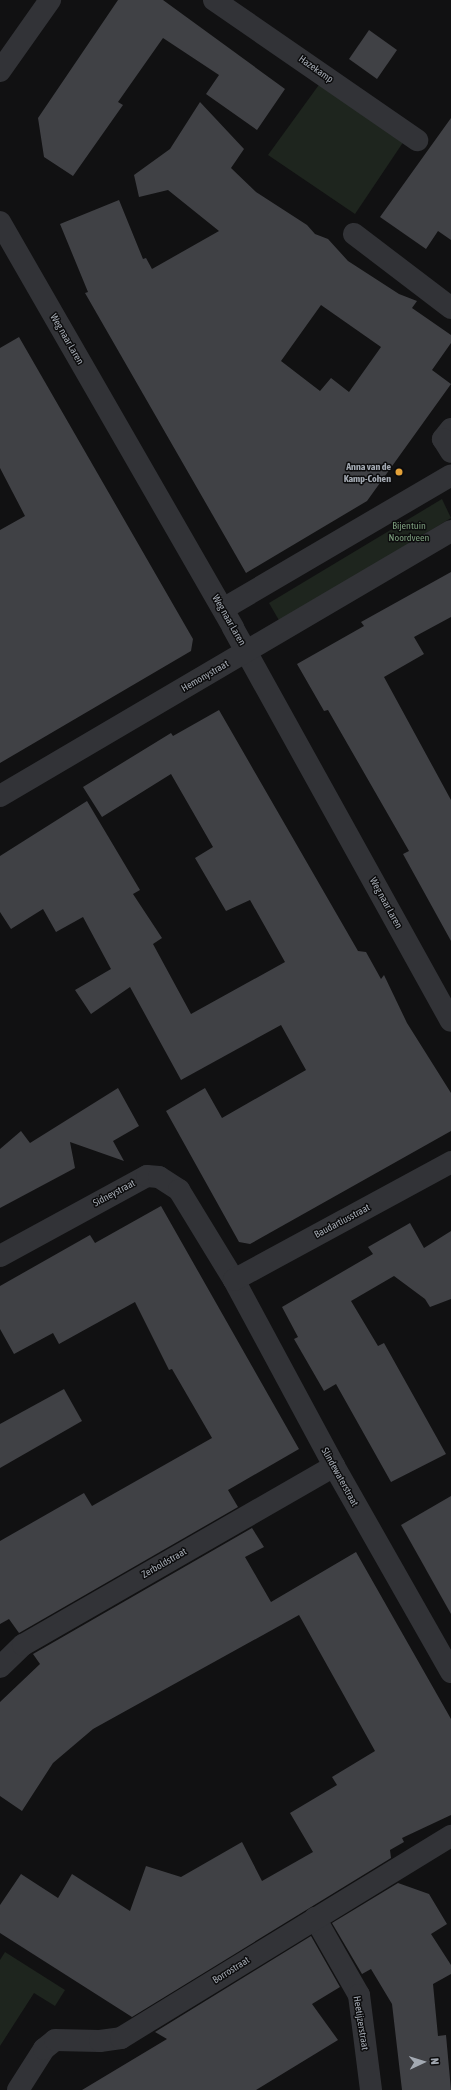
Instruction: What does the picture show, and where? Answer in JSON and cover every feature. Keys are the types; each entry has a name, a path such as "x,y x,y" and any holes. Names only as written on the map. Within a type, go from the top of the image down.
{"street":[{"path":"0,70 50,0"},
{"name":"Hazekamp","path":"214,0 417,140"},
{"name":"Weg naar Laren","path":"0,222 223,609 451,1021"},
{"path":"354,234 451,308"},
{"path":"451,429 443,439 451,452"},
{"path":"223,609 451,476"},
{"name":"Hemonystraat","path":"0,796 451,531"},
{"name":"Baudartiusstraat","path":"234,1280 451,1162"},
{"name":"Sidneystraat","path":"0,1256 132,1182 147,1176 159,1177 179,1190 234,1280"},
{"name":"Slindewaterstraat","path":"234,1280 334,1466 451,1672"},
{"name":"Zerboldstraat","path":"0,1667 23,1645 334,1466"},
{"name":"Borrostraat","path":"18,2090 44,2049 55,2040 100,2042 121,2038 451,1836"},
{"name":"Heetijzerstraat","path":"315,1918 359,1995 371,2090"}],"green space":[{"path":"321,82 406,138 355,214 268,155"},
{"name":"Bijentuin Noordveen","path":"442,499 451,518 280,622 269,603"},
{"path":"5,1952 65,1990 55,2006 34,1993 0,2046 0,1960"}],"building":[{"path":"118,0 163,0 285,89 257,130 206,94 219,75 163,38 118,102 123,105 73,176 44,157 38,118"},
{"path":"369,30 397,50 377,79 349,59"},
{"path":"200,102 244,149 231,168 256,192 307,225 315,234 328,239 348,261 399,294 417,301 412,308 451,335 451,343 432,370 451,384 367,501 246,573 85,293 88,292 60,224 119,200 143,259 146,258 152,269 219,231 168,190 139,197 134,175 170,149","holes":["321,305 381,347 349,392 331,378 320,391 281,361"]},
{"path":"451,118 451,240 438,231 426,249 380,217"},
{"path":"19,337 193,639 191,651 0,763 0,530 25,516 0,468 0,348"},
{"path":"451,572 451,617 414,637 424,654 384,677 451,800 451,941 403,854 409,851 328,710 324,711 297,664 364,626 361,622"},
{"path":"219,710 358,951 366,952 381,979 384,975 407,1023 451,1093 451,1131 250,1244 239,1242 166,1111 205,1088 222,1118 306,1070 281,1025 181,1080 130,987 91,1014 75,990 111,969 83,917 56,932 43,909 11,929 0,912 0,856 87,801 140,890 133,894 162,938 153,944 191,1014 285,962 250,900 226,911 195,858 213,847 171,774 102,817 83,787 171,733 173,736"},
{"path":"118,1088 139,1126 113,1141 124,1161 70,1142 75,1168 0,1208 0,1149 21,1131 30,1143"},
{"path":"161,1206 299,1449 228,1490 238,1507 19,1633 9,1619 0,1624 0,1541 84,1493 92,1506 212,1438 172,1369 169,1370 135,1302 59,1344 53,1333 14,1354 0,1329 0,1286 90,1235 95,1243"},
{"path":"410,1223 424,1248 451,1231 451,1299 430,1307 425,1299 394,1276 351,1301 378,1346 384,1343 446,1454 391,1482 336,1384 324,1391 294,1339 298,1337 282,1307 373,1254 368,1247"},
{"path":"64,1389 82,1421 0,1468 0,1424"},
{"path":"451,1496 451,1614 401,1525"},
{"path":"252,1528 264,1547 245,1557 271,1602 356,1552 451,1719 451,1815 402,1838 404,1842 390,1850 391,1858 132,2017 0,1933 0,1905 21,1874 58,1898 72,1874 130,1911 146,1866 181,1877 242,1842 262,1881 313,1852 290,1813 337,1785 332,1777 375,1751 299,1615 93,1729 53,1763 22,1811 0,1796 0,1702 40,1664 33,1654"},
{"path":"398,1883 429,1894 447,1924 431,1934 451,1965 451,1974 433,1984 438,2036 446,2035 451,2090 402,2090 392,2004 371,1969 362,1974 332,1923"},
{"path":"311,1936 340,1987 312,2004 338,2040 256,2090 82,2090 167,2039 155,2032"}],"place":[{"name":"Anna van de Kamp-Cohen","path":"399,472"}]}
